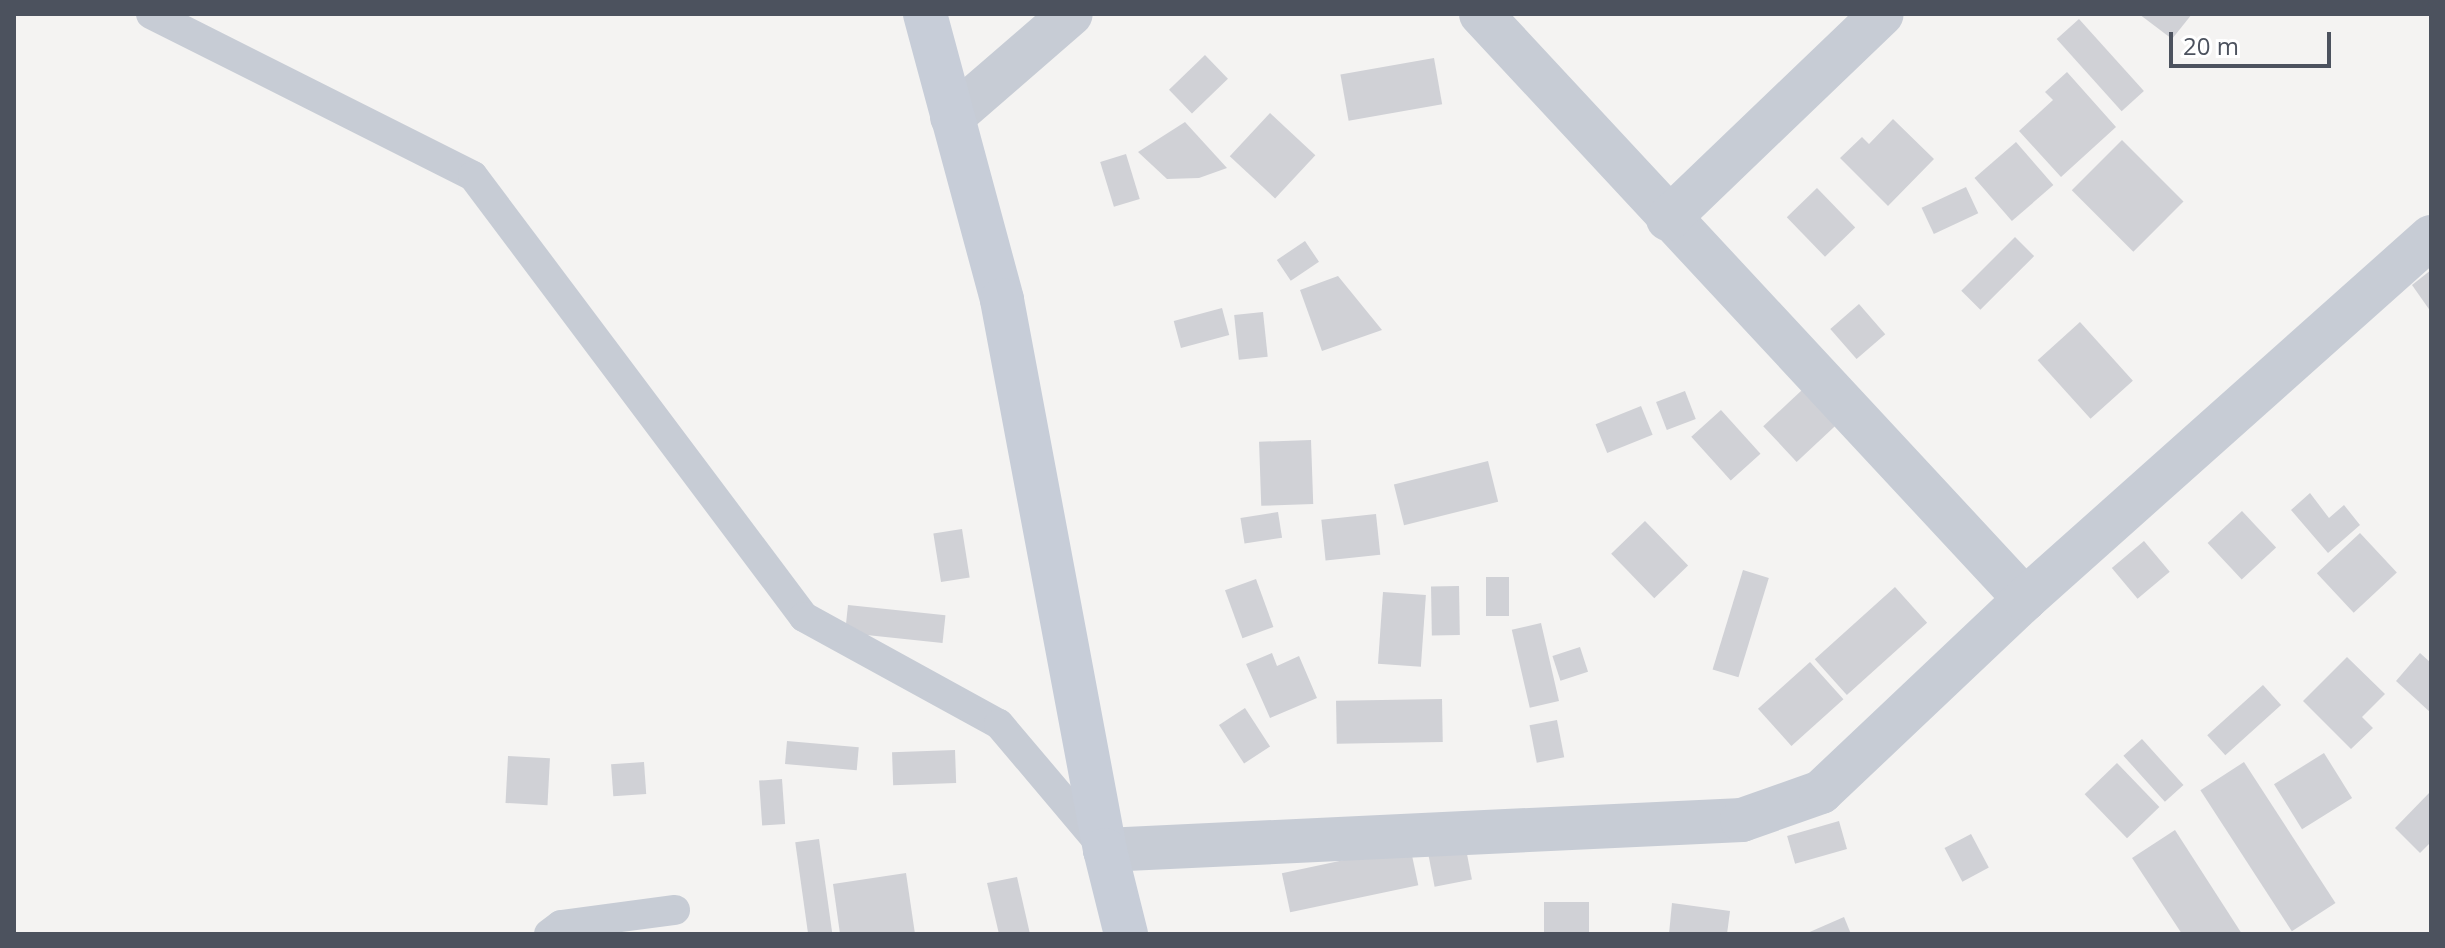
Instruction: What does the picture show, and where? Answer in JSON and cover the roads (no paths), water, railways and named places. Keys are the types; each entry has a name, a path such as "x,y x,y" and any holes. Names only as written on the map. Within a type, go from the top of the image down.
{"main road":[{"path":"925,14 1002,300 1105,850 1126,934"}],"street":[{"path":"952,117 1071,14"},
{"path":"1481,14 1668,219 2025,599"},
{"path":"1668,219 1882,14"},
{"path":"1105,850 1742,820 1821,792 2025,599 2431,237"}],"lane":[{"path":"151,14 473,176 804,617 999,724 1105,850"},
{"path":"549,934 561,925 675,910"}]}
